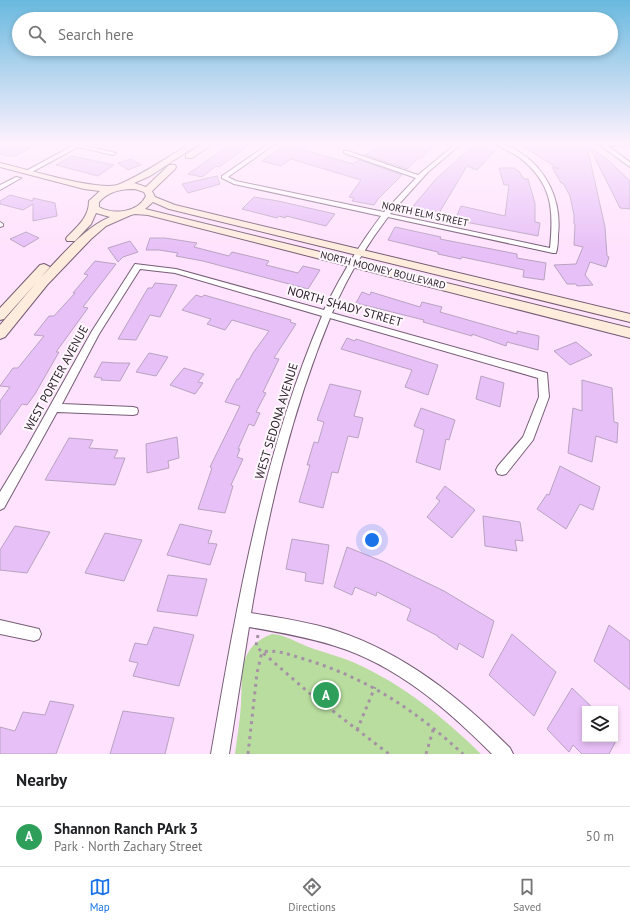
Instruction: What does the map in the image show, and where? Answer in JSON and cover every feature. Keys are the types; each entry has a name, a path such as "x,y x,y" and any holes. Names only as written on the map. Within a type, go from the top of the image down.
{"street":[{"path":"0,188 18,178"},
{"path":"19,178 90,200 137,178"},
{"path":"55,178 114,188"},
{"path":"0,334 43,282 87,237 103,224 143,207 160,178"},
{"name":"NORTH ELM STREET","path":"226,178 234,182 553,251 556,220 550,193 542,178"},
{"name":"WEST SEDONA AVENUE","path":"220,754 242,619 270,485 299,383 326,314 337,290 355,258 385,215 418,178"},
{"name":"NORTH MOONEY BOULEVARD","path":"114,188 136,186 172,207 630,333"},
{"path":"0,316 60,250 88,222 90,200"},
{"name":"NORTH MOONEY BOULEVARD","path":"90,200 97,211 110,215 131,212 148,212 630,318"},
{"name":"NORTH SHADY STREET","path":"138,266 176,271 543,376 544,397 527,440 502,470"},
{"name":"WEST PORTER AVENUE","path":"0,504 55,408 95,333 138,266"},
{"path":"55,408 132,412"},
{"path":"242,619 314,632 349,643 385,660 432,688 474,723 504,754"},
{"path":"0,627 34,634"}],"path":[{"path":"260,622 256,646 308,692 389,754"},
{"path":"262,652 273,651 320,663 375,687 406,706 434,727 463,754"},
{"path":"248,754 257,673 262,652"},
{"path":"357,730 375,687"},
{"path":"426,754 434,727"}],"green space":[{"path":"272,634 285,637 349,661 390,681 422,703 452,727 481,754 235,754 240,717 242,672 244,663 247,654 253,646"}],"building":[{"path":"207,178 218,178 220,184 188,193 182,184"},
{"path":"355,178 399,178 374,205 352,201 354,198 349,197 361,180"},
{"path":"437,178 460,178 436,218 409,211"},
{"path":"502,178 528,179 535,203 535,222 540,223 538,236 455,220 461,206 505,216 509,185 504,185"},
{"path":"558,178 594,178 605,227 607,256 609,257 606,267 590,262 585,275 593,285 577,286 576,284 567,284 554,265 576,264 583,247 574,245 574,215 570,196 563,183 561,183"},
{"path":"605,178 627,178 630,181 630,209 620,208"},
{"path":"10,195 33,201 33,198 55,203 57,216 33,221 33,204 23,210 0,204 0,201"},
{"path":"254,197 335,214 326,226 286,216 285,218 279,216 277,218 242,209"},
{"path":"395,227 441,237 440,239 517,254 517,258 546,263 544,280 523,277 524,270 462,257 461,259 438,254 438,252 388,240"},
{"path":"26,232 39,238 24,247 10,239"},
{"path":"150,238 165,238 197,243 194,247 229,256 232,252 269,261 266,265 298,273 303,266 320,270 308,289 203,261 176,256 178,253 159,250 146,250"},
{"path":"130,241 138,252 123,257 118,262 108,248"},
{"path":"95,261 116,264 83,307 88,308 56,352 59,352 35,394 27,405 22,404 0,435 0,401 10,387 0,386 13,368 18,368 44,336 34,335 49,316 54,316 75,293 73,293 88,275 84,274"},
{"path":"155,283 177,285 160,317 150,315 136,340 118,339 148,288 152,288"},
{"path":"362,292 370,295 371,292 420,307 422,302 442,307 440,312 517,334 517,331 539,336 538,350 507,342 506,346 472,334 472,336 423,322 424,320 356,303"},
{"path":"196,295 202,297 204,295 291,320 290,322 296,324 274,358 279,359 263,392 266,393 256,412 260,413 254,426 249,424 238,449 240,449 237,457 243,459 231,485 233,486 225,513 198,509 212,468 210,467 240,406 225,402 253,353 269,331 232,320 225,330 207,324 211,319 182,310"},
{"path":"347,338 355,341 356,339 438,365 428,395 405,387 412,370 341,349"},
{"path":"576,342 592,355 570,365 554,351"},
{"path":"149,353 168,357 156,376 136,372"},
{"path":"102,362 130,363 120,381 101,380 102,378 94,377"},
{"path":"184,368 204,374 198,382 203,383 195,394 170,385"},
{"path":"481,376 504,383 500,407 476,399"},
{"path":"582,380 612,388 614,422 618,423 617,443 596,436 592,462 568,453 573,408 582,411"},
{"path":"330,384 361,391 354,416 363,418 358,438 348,436 338,473 332,472 323,508 299,502 310,465 307,465 314,442 318,443 324,422 317,420"},
{"path":"421,408 455,420 449,440 446,439 440,470 416,462 424,430 414,426"},
{"path":"177,437 179,458 168,461 169,468 147,473 146,444"},
{"path":"69,438 93,440 89,448 118,450 114,458 125,458 115,485 45,480"},
{"path":"560,466 600,487 593,510 580,504 566,529 537,509 547,494 549,495"},
{"path":"445,486 475,510 452,538 427,517 440,501 436,498"},
{"path":"483,516 520,522 523,541 515,540 517,551 485,546"},
{"path":"180,524 212,531 208,543 217,544 210,565 167,555"},
{"path":"15,526 50,532 27,573 0,570 0,550"},
{"path":"105,533 142,540 124,581 85,573"},
{"path":"292,539 329,545 323,584 305,581 306,573 286,569"},
{"path":"347,547 384,562 444,591 494,621 483,658 459,643 457,650 438,636 407,620 411,609 377,592 376,596 355,587 352,595 334,587"},
{"path":"168,575 207,579 197,616 157,611"},
{"path":"609,625 630,641 630,690 594,661"},
{"path":"154,627 194,635 179,686 133,676 138,663 129,661 135,643 147,645"},
{"path":"512,634 556,672 534,716 489,675"},
{"path":"572,688 591,706 582,706 582,742 615,742 609,754 582,754 573,745 569,752 547,729"},
{"path":"50,701 74,705 56,754 0,754 0,727 15,731 23,712 45,715"},
{"path":"123,711 174,718 165,754 110,754"}],"place":[{"name":"Shannon Ranch PArk 3","path":"326,695"}]}
